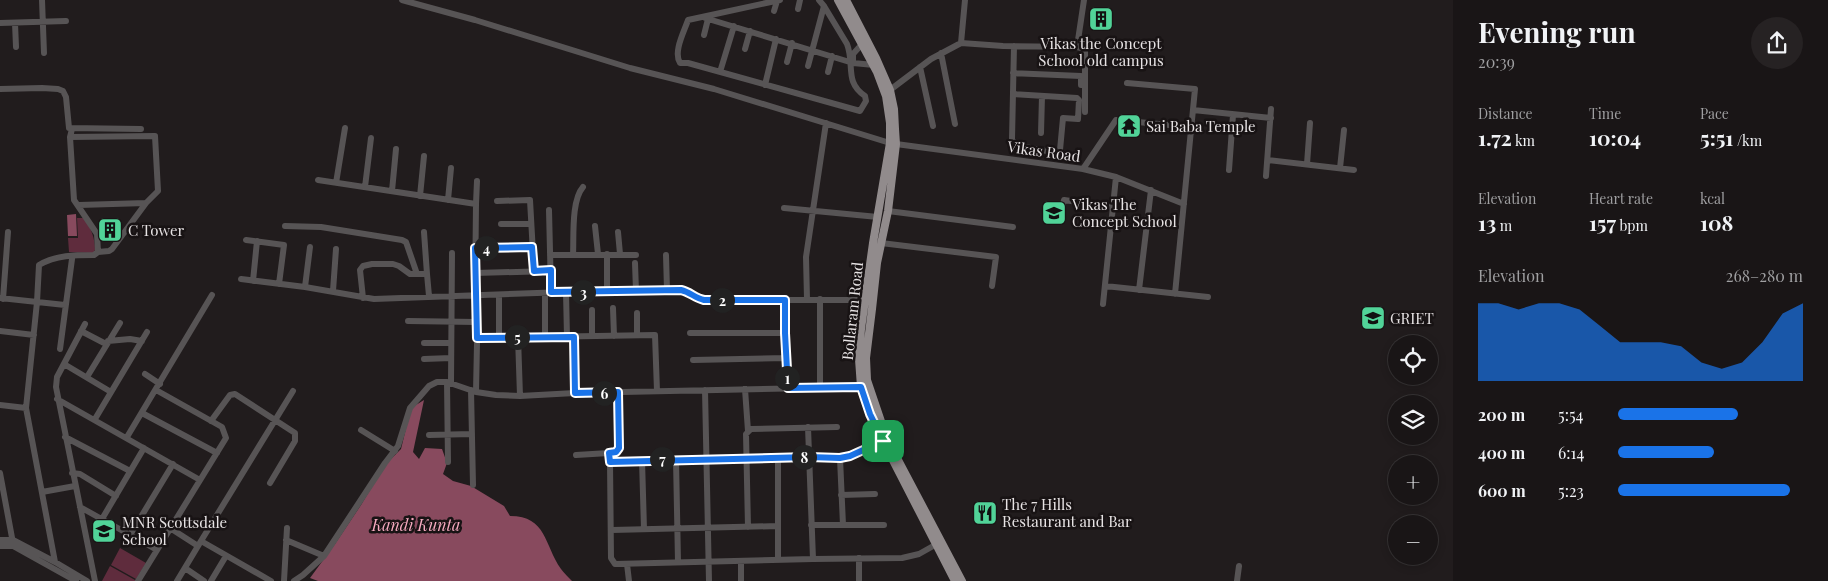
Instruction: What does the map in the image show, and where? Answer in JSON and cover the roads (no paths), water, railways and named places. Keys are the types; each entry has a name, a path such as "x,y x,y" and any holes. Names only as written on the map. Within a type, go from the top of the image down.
{"main road":[{"path":"838,0 852,17 890,90 894,109 893,144"},
{"path":"846,0 886,96 893,144"},
{"name":"Bollaram Road","path":"893,144 888,211 877,263 868,345 867,380 887,439 935,545 955,581"},
{"name":"Bollaram Road","path":"893,144 878,217 865,300 859,359 861,387 870,414 883,441 962,581"}],"street":[{"path":"42,0 44,53"},
{"name":"Vikas Road","path":"402,0 630,68 714,89 893,144 1083,169 1116,177 1184,204"},
{"path":"774,11 778,0"},
{"path":"778,0 706,18 688,20 679,49 678,58 680,63 688,63 860,111 866,101 865,96 856,90 851,79 853,54 863,43"},
{"path":"798,9 800,0"},
{"path":"819,0 847,44 852,63"},
{"path":"961,42 965,0"},
{"path":"1078,47 1084,0"},
{"path":"808,66 824,6"},
{"path":"706,18 812,49 852,63 874,66"},
{"path":"704,36 706,18"},
{"path":"0,23 66,21"},
{"path":"15,22 16,47"},
{"path":"720,72 734,26"},
{"path":"745,49 750,31"},
{"path":"764,85 776,39"},
{"path":"890,90 920,66 961,42 1014,46 1078,47 1084,49 1085,55 1085,112"},
{"path":"787,62 792,43"},
{"path":"1013,94 1077,98 1079,100 1078,119 1063,118 1060,150 1057,153 1015,145 1012,140 1014,46"},
{"path":"941,53 955,124"},
{"path":"828,72 832,56"},
{"path":"920,66 934,126"},
{"path":"1013,73 1080,76 1082,78 1080,96 1022,90"},
{"path":"1127,83 1195,89 1175,294"},
{"path":"0,89 42,88 63,91 66,97 69,128 72,129 141,129"},
{"path":"1041,133 1042,96"},
{"path":"1266,176 1271,108"},
{"path":"1193,110 1271,118"},
{"path":"1229,170 1233,115"},
{"path":"1083,169 1116,120 1191,127"},
{"path":"807,299 806,257 826,123"},
{"path":"1307,164 1310,124"},
{"path":"336,183 345,128"},
{"path":"72,129 70,137 74,200 97,234 98,252"},
{"path":"1340,168 1344,130"},
{"path":"55,562 26,408 39,265 68,255 94,255 98,252 109,251 158,191 155,136 70,137"},
{"path":"365,187 371,138"},
{"path":"392,191 396,149"},
{"path":"420,196 424,156"},
{"path":"1268,160 1354,170"},
{"path":"448,200 451,168"},
{"path":"1103,304 1116,177"},
{"path":"318,180 476,204"},
{"path":"473,485 472,434 477,338 475,248 477,181"},
{"path":"573,255 574,219 579,192 583,187"},
{"path":"1139,290 1150,190"},
{"path":"497,201 530,200 534,271"},
{"path":"1063,204 1064,200 1112,208"},
{"path":"79,205 146,204"},
{"path":"784,208 878,217"},
{"path":"545,337 551,270 549,210"},
{"path":"888,211 1013,227"},
{"path":"501,224 531,224"},
{"path":"285,226 321,227 402,240 406,242 417,274"},
{"path":"595,226 598,254"},
{"path":"8,232 3,264 1,299 65,305"},
{"path":"424,232 428,296"},
{"path":"618,232 620,254"},
{"path":"246,240 284,245 279,284"},
{"path":"253,280 257,241"},
{"path":"881,243 996,257 992,286"},
{"path":"305,287 310,247"},
{"path":"475,248 532,247"},
{"path":"333,291 336,249"},
{"path":"448,462 452,253"},
{"path":"607,254 607,291"},
{"path":"550,255 636,254"},
{"path":"666,255 667,290"},
{"path":"60,349 72,259"},
{"path":"635,263 636,291"},
{"path":"362,298 360,270 363,266 393,264 410,274 427,274"},
{"path":"475,273 551,270"},
{"path":"241,279 333,291 362,298 386,299 451,295 475,296 548,292 667,290 690,292 698,299 704,300 865,300"},
{"path":"1105,286 1208,297"},
{"path":"566,292 575,393"},
{"path":"127,438 212,295"},
{"path":"499,295 499,338"},
{"path":"820,299 820,387"},
{"path":"785,300 788,388"},
{"path":"613,308 614,336"},
{"path":"592,310 592,336"},
{"path":"637,313 637,335"},
{"path":"408,321 476,322"},
{"path":"87,377 120,323"},
{"path":"85,324 57,377 57,398 95,581"},
{"path":"81,331 107,343 130,339 142,341"},
{"path":"0,332 34,334"},
{"path":"95,419 147,332"},
{"path":"690,333 785,333"},
{"path":"477,338 655,335 657,391"},
{"path":"518,337 520,396"},
{"path":"424,342 451,343"},
{"path":"424,359 451,358"},
{"path":"693,360 786,358"},
{"path":"64,364 111,392"},
{"path":"145,374 160,384"},
{"path":"294,581 324,556 395,451 413,404 429,386 437,382 449,382 496,396 861,387"},
{"path":"744,389 748,431 746,434 748,527"},
{"path":"138,581 225,441 226,434 222,427 156,390"},
{"path":"705,390 709,581"},
{"path":"177,581 293,391"},
{"path":"576,456 616,452 619,448 618,392"},
{"path":"211,421 230,395 235,394 295,433 295,441 270,483"},
{"path":"57,398 200,480"},
{"path":"0,405 26,408"},
{"path":"142,412 217,453"},
{"path":"808,427 813,558"},
{"path":"748,431 750,429 836,427"},
{"path":"361,430 395,451"},
{"path":"430,435 472,434"},
{"path":"65,437 130,471"},
{"path":"610,462 707,458 840,458 850,456 883,441"},
{"path":"102,519 144,448"},
{"path":"609,453 612,562 615,564 813,558 902,558 919,554 935,545"},
{"path":"778,457 778,560"},
{"path":"840,458 843,525"},
{"path":"676,459 678,562"},
{"path":"642,460 644,529"},
{"path":"130,535 172,464"},
{"path":"0,473 13,543"},
{"path":"72,473 80,474 116,496"},
{"path":"42,492 75,486"},
{"path":"841,495 875,494"},
{"path":"80,508 157,550"},
{"path":"811,525 884,525"},
{"path":"612,530 778,526"},
{"path":"170,528 271,581"},
{"path":"284,581 287,528"},
{"path":"0,540 13,543 55,562 87,581"},
{"path":"286,540 324,556"},
{"path":"0,546 13,543 76,581"},
{"path":"211,581 226,556"},
{"path":"859,558 860,581"},
{"path":"741,561 741,581"},
{"path":"627,564 629,581"},
{"path":"1237,581 1239,566"},
{"path":"185,568 204,581"}],"water":[{"path":"76,214 77,236 68,236 67,215"},
{"name":"Kandi Kunta","path":"424,400 413,452 419,459 425,448 442,449 447,463 443,474 453,481 471,486 504,506 510,516 522,517 538,526 555,560 572,581 318,581 310,578 361,505 385,465 401,449 411,408"}],"place":[{"name":"Vikas the Concept School old campus","path":"1101,19"},
{"name":"Sai Baba Temple","path":"1129,126"},
{"name":"Vikas The Concept School","path":"1054,213"},
{"name":"C Tower","path":"110,230"},
{"name":"GRIET","path":"1373,318"},
{"name":"The 7 Hills Restaurant and Bar","path":"985,513"},
{"name":"MNR Scottsdale School","path":"104,531"}]}
